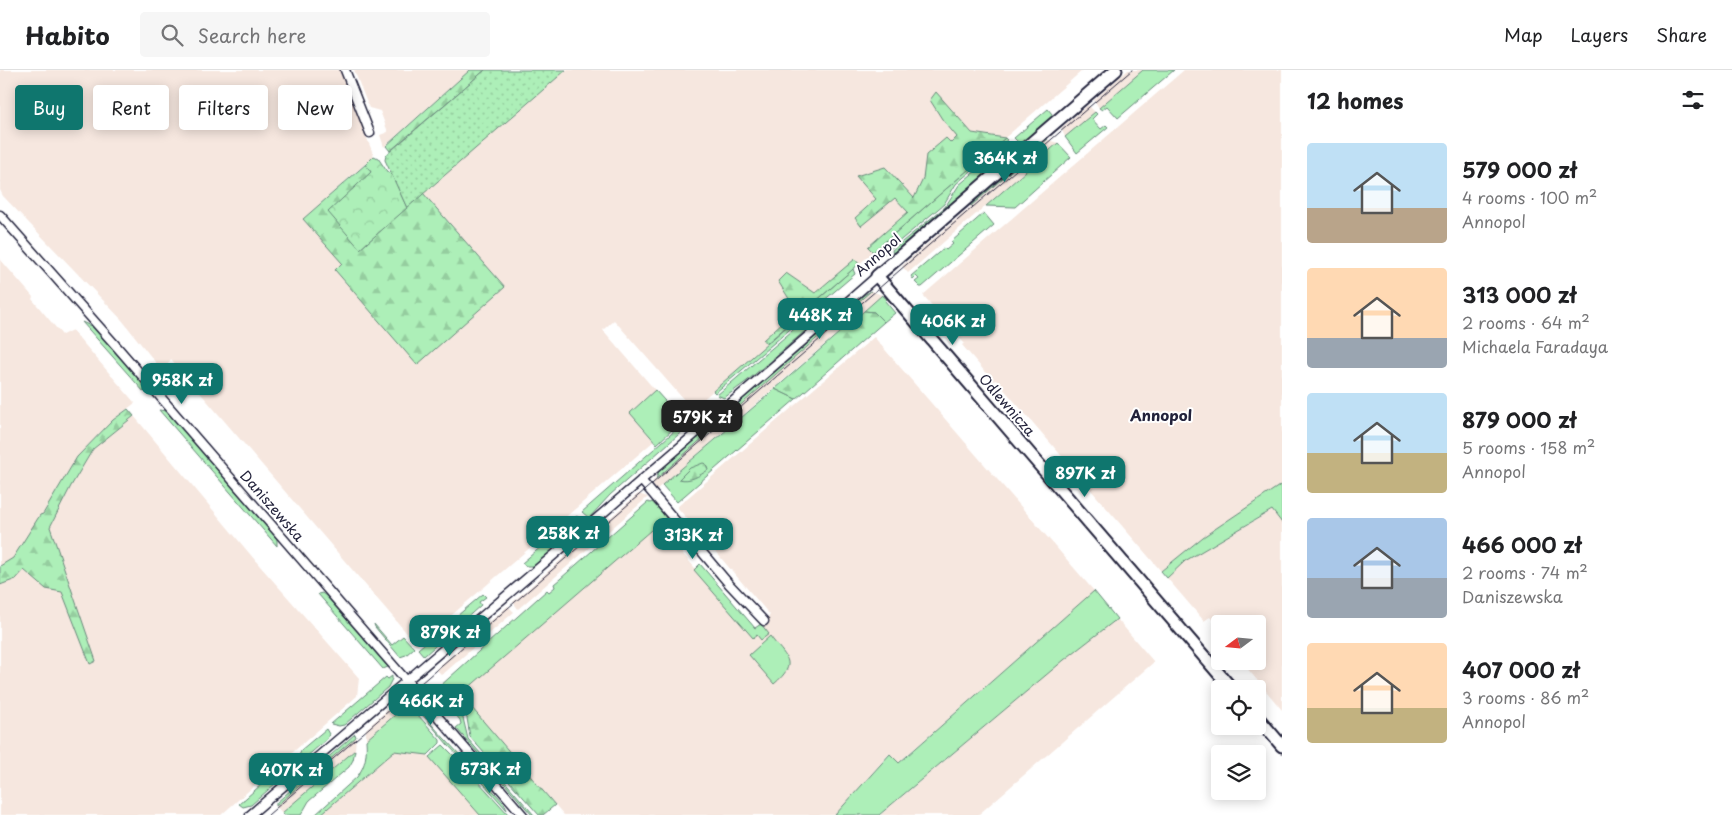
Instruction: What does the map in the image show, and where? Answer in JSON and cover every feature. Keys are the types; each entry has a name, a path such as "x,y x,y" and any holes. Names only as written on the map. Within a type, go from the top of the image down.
{"street":[{"path":"344,70 370,133"},
{"name":"Annopol","path":"250,815 547,562 1116,70"},
{"name":"Daniszewska","path":"0,215 110,338 523,815"},
{"name":"Odlewnicza","path":"877,276 1224,680"},
{"path":"640,480 729,584 764,621"},
{"path":"1266,727 1282,746"}],"shaded area":[{"path":"0,70 340,70 346,85 278,85 278,130 352,130 352,100 374,156 303,219 343,263 335,270 404,350 505,287 423,193 566,70 1083,70 692,409 614,320 603,330 655,390 630,413 654,441 417,645 171,359 163,372 122,320 3,196 0,190"},
{"path":"354,70 470,70 384,147 380,135 388,132 380,111 369,108"},
{"path":"1128,70 1143,70 1099,108 1094,100"},
{"path":"1184,70 1282,70 1282,484 1203,537 1161,571 996,380 993,381 923,295"},
{"path":"1088,105 1095,112 1065,137 1061,128"},
{"path":"1048,140 1058,143 908,273 902,266"},
{"path":"0,259 33,297 32,299 62,335 72,330 135,403 113,420 77,457 70,470 50,527 93,449 134,416 260,566 359,678 357,696 221,815 0,815"},
{"path":"871,291 882,295 656,490 653,481"},
{"path":"874,337 1094,591 898,763 889,754 835,815 564,815 460,694 657,524 695,568 700,565 755,628 764,621 770,615 677,507"},
{"path":"638,494 648,497 596,542 590,535"},
{"path":"1273,510 1282,523 1282,710 1266,691 1266,680 1257,680 1249,670 1266,670 1266,615 1211,615 1211,618 1204,621 1167,578 1185,561"},
{"path":"585,539 591,546 518,609 513,602"},
{"path":"508,606 514,612 442,675 436,669"},
{"path":"1117,619 1154,662 978,815 880,815 1064,660"},
{"path":"399,700 411,701 366,740 366,729"},
{"path":"356,737 355,750 282,813 276,806"},
{"path":"394,751 428,755 480,815 320,815"}],"green space":[{"path":"470,70 485,70 390,151 386,146"},
{"path":"485,70 566,70 407,208 385,160 386,155"},
{"path":"1143,70 1174,70 1118,118 1107,106 1102,110 1099,108"},
{"path":"936,92 972,133 1005,138 873,252 868,247 908,212 895,198 861,226 855,218 876,199 856,176 885,167 914,198 923,179 926,155 946,138 951,143 957,137 942,119 930,100"},
{"path":"1048,109 1052,114 1052,120 1024,143 1019,143 1014,138"},
{"path":"1095,112 1097,114 1092,119 1101,129 1106,125 1108,127 1077,153 1065,137"},
{"path":"1005,138 1007,140 956,184 944,204 884,254 874,254 873,252"},
{"path":"1048,139 971,206 969,203 1041,142"},
{"path":"1009,143 1012,147 1011,155 893,256 892,250 945,207 959,185"},
{"path":"1058,143 1071,157 1015,207 986,206"},
{"path":"374,156 378,158 388,173 391,172 407,208 360,249 328,212 371,172 366,164"},
{"path":"366,164 371,172 360,249 423,193 505,287 417,365 335,270 342,263 303,219"},
{"path":"984,213 994,225 920,287 915,282 919,279 916,276 913,279 911,276 944,248 946,250 953,244 951,242"},
{"path":"855,259 859,264 766,344 763,340 796,310 778,281 786,273 815,293"},
{"path":"853,269 855,274 715,393 713,391"},
{"path":"871,291 656,479 659,471"},
{"path":"882,295 887,299 885,301 895,313 884,322 874,312 864,311"},
{"path":"864,311 874,312 884,322 796,399 775,389"},
{"path":"806,319 812,325 747,381 724,398 717,395"},
{"path":"82,322 93,327 148,389 144,392"},
{"path":"775,389 796,399 677,502 662,485"},
{"path":"655,390 683,421 677,426 675,423 672,425 674,428 657,444 630,413"},
{"path":"128,409 134,416 93,449 50,527 96,661 90,664 62,592 46,589 24,570 16,579 0,585 0,566 13,558 40,515 43,514 77,457 113,420"},
{"path":"159,410 167,411 277,539 277,546"},
{"path":"686,421 688,425 686,428 610,495 589,518 582,512"},
{"path":"703,463 706,464 708,470 691,479 679,479 690,468"},
{"path":"1282,484 1282,523 1272,510 1185,561 1167,578 1161,571 1203,537"},
{"path":"648,502 652,502 665,517 669,525 668,535 658,524 452,702 439,687 547,590 549,592 555,587 554,584"},
{"path":"577,516 582,524 534,566 526,566 522,563"},
{"path":"700,564 755,628 761,624 769,634 761,640 757,635 753,638 694,570"},
{"path":"1094,591 1117,619 1064,660 879,815 835,815 890,754 899,763"},
{"path":"322,593 388,667 383,669 318,594"},
{"path":"483,594 486,597 479,602 481,605 424,656 418,649"},
{"path":"374,624 392,645 403,636 414,648 406,655 400,657"},
{"path":"770,636 785,655 788,665 782,676 774,684 749,655"},
{"path":"392,676 388,687 344,725 331,724 386,677 388,679"},
{"path":"437,689 463,718 468,739 534,815 456,728 461,724 460,720 448,706 441,712 428,697"},
{"path":"460,694 555,805 543,815 539,815 470,737 467,718 452,702"},
{"path":"410,702 410,706 440,740 440,743 428,755 394,751 320,815 315,815 357,777 365,759 366,740"},
{"path":"415,706 504,803 507,810 448,745"},
{"path":"326,729 329,734 327,739 305,758 303,756 298,760 301,750"},
{"path":"355,734 356,737 276,806 276,803"},
{"path":"443,745 509,815 480,815 429,757"},
{"path":"355,750 349,767 309,801 301,815 284,815 282,813"},
{"path":"287,769 283,773 284,776 251,805 243,807 239,804 277,771"}],"tram line":[{"path":"268,815 1132,70"}],"district":[{"name":"Annopol","path":"1161,416"}]}
